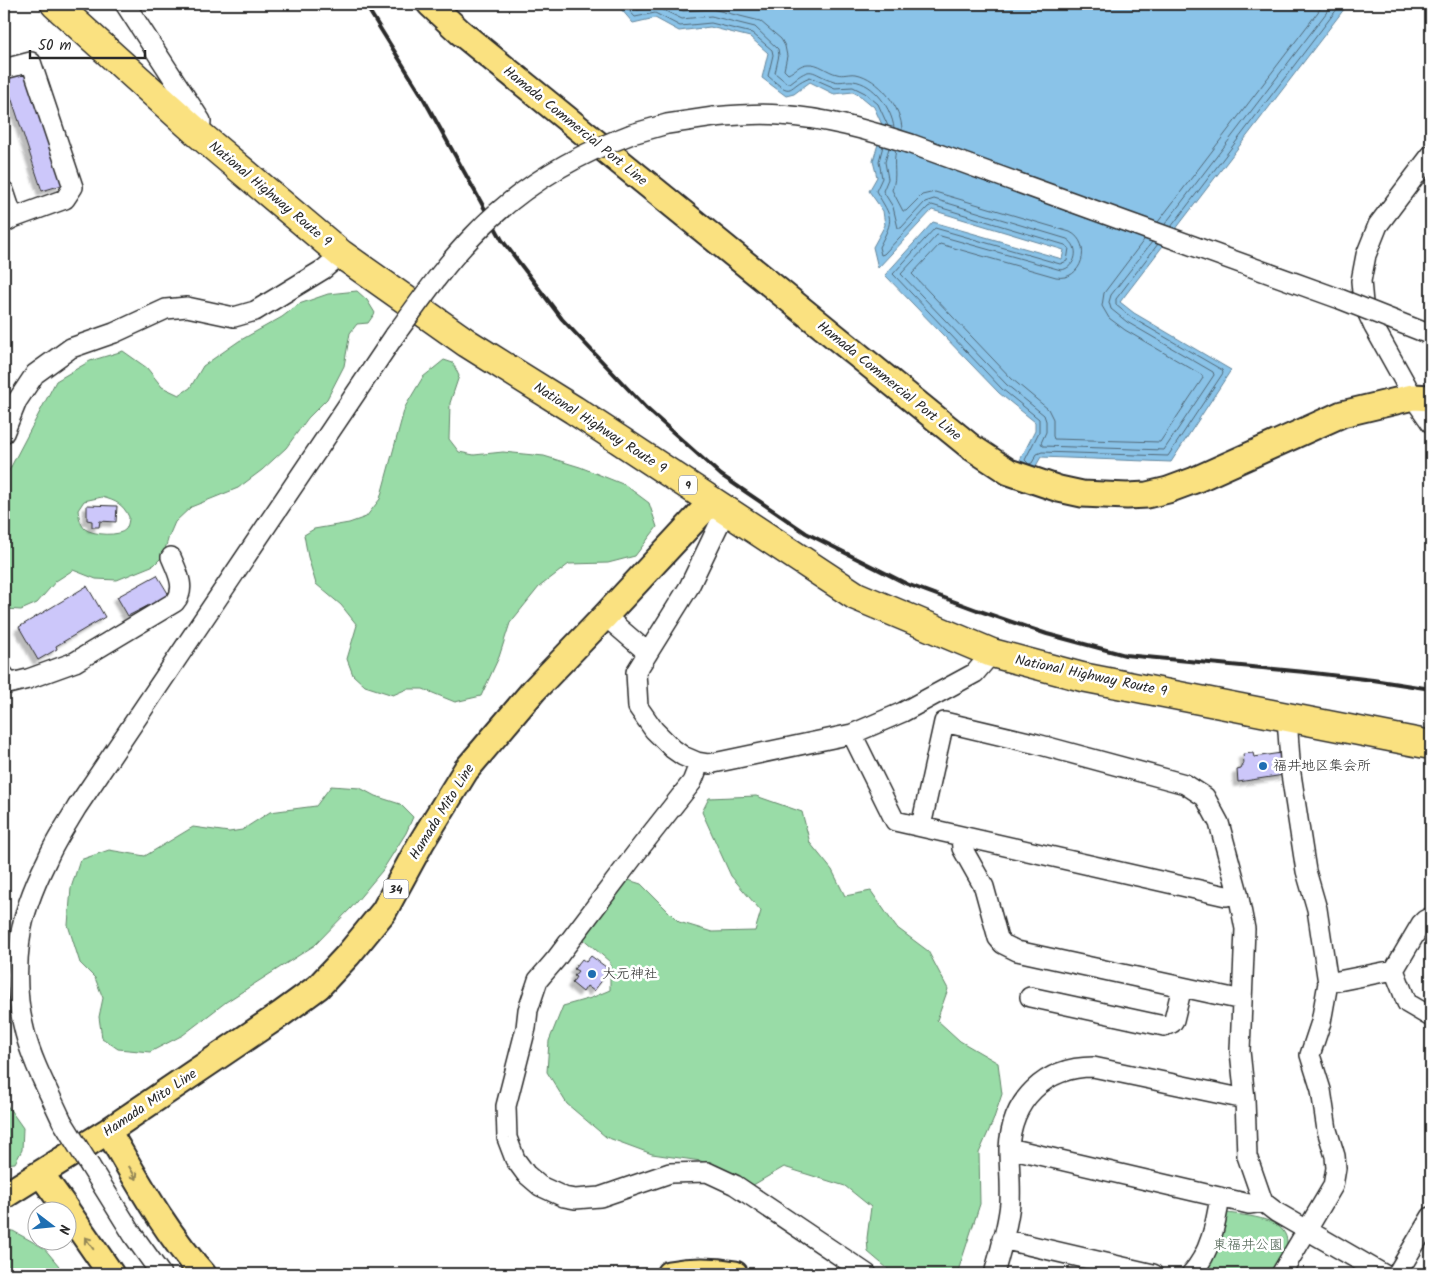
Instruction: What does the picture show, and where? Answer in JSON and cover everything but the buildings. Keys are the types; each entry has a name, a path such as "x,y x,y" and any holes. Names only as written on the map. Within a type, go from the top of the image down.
{"highway":[{"name":"National Highway Route 9","path":"55,4 200,136 341,254 467,343 574,410 856,596 992,654 1082,677 1431,745"}],"main road":[{"name":"Hamada Commercial Port Line","path":"430,4 468,39 800,310 971,447 1009,472 1059,489 1082,494 1113,496 1147,495 1195,480 1342,414 1422,398"},
{"name":"Hamada Mito Line","path":"4,1196 108,1131 318,987 348,955 384,910 421,843 466,770 534,690 719,505"},
{"path":"108,1131 163,1224 182,1252 202,1274"},
{"path":"41,1174 59,1200"},
{"path":"78,1227 111,1274"},
{"path":"676,1273 719,1271 735,1274"}],"street":[{"path":"125,4 201,120 200,136"},
{"path":"4,69 32,62 73,187 65,199 8,221 4,191"},
{"path":"161,1274 133,1234 62,1121 34,1058 25,1033 18,979 20,938 28,908 47,860 82,798 395,335 446,266 474,235 513,199 551,172 609,142 632,134 667,124 714,117 757,114 798,116 876,133 1340,299 1429,335"},
{"path":"1431,155 1378,225 1366,255 1361,280 1363,303 1374,327 1422,398 1431,423"},
{"path":"4,433 11,398 35,374 71,348 114,333 166,308 186,307 234,317 255,311 324,269 341,254"},
{"path":"719,505 689,587 636,672 638,707 654,730 673,749 689,759 710,764 852,734 903,712 975,673 992,654"},
{"path":"4,675 8,684 75,662 175,602 180,597 181,590 171,557"},
{"path":"606,616 648,653"},
{"path":"1281,1274 1336,1177 1335,1156 1327,1130 1321,1090 1310,1055 1321,1022 1328,983 1317,909 1306,871 1291,774 1287,718"},
{"path":"921,826 944,722 1037,744 1185,784 1205,797 1219,823 1238,893 1244,929 1240,1052 1245,1099 1247,1156 1263,1202 1276,1212 1383,1274"},
{"path":"852,734 895,821 1226,896 1238,893"},
{"path":"697,762 692,782 556,960 538,980 528,1010 526,1028 506,1106 506,1138 515,1159 526,1174 540,1186 564,1198 600,1197 670,1173 707,1172 734,1185 867,1274"},
{"path":"961,836 962,848 984,888 998,938 1003,944 1017,951 1242,1000"},
{"path":"1328,983 1394,970 1421,924 1431,918"},
{"path":"1394,970 1407,1003 1431,1017"},
{"path":"1030,997 1164,1026 1172,1023 1174,1020 1182,987"},
{"path":"994,1274 1010,1203 1009,1148 1012,1130 1016,1116 1024,1101 1044,1081 1069,1069 1093,1067 1245,1099"},
{"path":"1009,1148 1249,1204 1263,1202"},
{"path":"1192,1274 1202,1264 1216,1222 1220,1197"},
{"path":"1397,1274 1431,1219"},
{"path":"1002,1239 1154,1274"}],"green space":[{"path":"357,291 367,300 375,313 368,323 357,324 350,333 344,366 327,399 308,418 286,448 262,470 238,488 191,507 175,522 163,556 154,565 117,580 96,579 73,570 56,581 37,603 21,610 4,609 4,480 56,381 90,361 123,351 147,368 162,387 179,395 190,388 203,366 239,341 282,317 299,304 328,294","holes":["102,497 119,504 127,513 129,517 128,525 123,532 112,534 94,533 85,529 81,523 78,510 84,501"]},
{"path":"444,360 453,363 459,376 450,403 449,439 459,452 474,455 503,452 544,456 580,467 625,485 649,503 657,527 635,556 608,563 569,564 539,587 510,623 499,657 481,696 455,702 423,689 407,689 393,695 365,686 353,675 347,659 357,625 341,605 316,584 304,535 314,529 349,523 366,517 380,499 405,407 423,377"},
{"path":"331,786 360,788 375,796 400,804 413,817 406,833 382,871 351,908 315,945 226,1002 183,1035 150,1052 118,1049 102,1038 99,1017 103,998 95,978 80,963 68,925 71,888 80,860 109,850 145,856 193,827 229,832 242,830 270,812 316,806"},
{"path":"756,796 802,812 810,843 832,870 845,896 871,891 896,927 928,951 948,989 937,1020 960,1041 998,1063 1002,1094 979,1153 980,1204 957,1274 894,1274 868,1252 867,1238 871,1207 845,1186 784,1167 748,1188 701,1161 652,1154 606,1137 567,1104 547,1072 549,1041 563,1006 610,990 610,962 580,936 625,879 641,884 679,922 712,932 755,931 761,911 731,876 702,812 709,798"},
{"path":"4,1101 23,1128 22,1150 15,1163 4,1164"},
{"name":"東福井公園","path":"1227,1213 1255,1217 1282,1229 1286,1236 1287,1246 1273,1274 1202,1274 1215,1253"},
{"path":"4,1231 13,1231 28,1239 28,1250 46,1250 59,1266 53,1274 4,1274"}],"water":[{"path":"609,4 1348,4 1120,302 1134,313 1231,370 1171,462 1041,457 1033,471 1018,464 1035,431 1035,422 999,393 885,275 933,222 1062,259 1064,250 932,210 878,268 873,247 885,225 883,211 869,191 877,177 873,161 883,127 874,107 853,92 834,94 810,82 794,94 786,96 762,78 768,53 750,37 710,27 679,31 655,18 633,23 620,8"}],"railway":[{"path":"365,4 421,94 502,240 562,319 646,408 721,475 806,533 907,584 1047,634 1125,655 1305,672 1431,689"}],"place":[{"name":"福井地区集会所","path":"1263,766"},
{"name":"大元神社","path":"592,974"}]}
